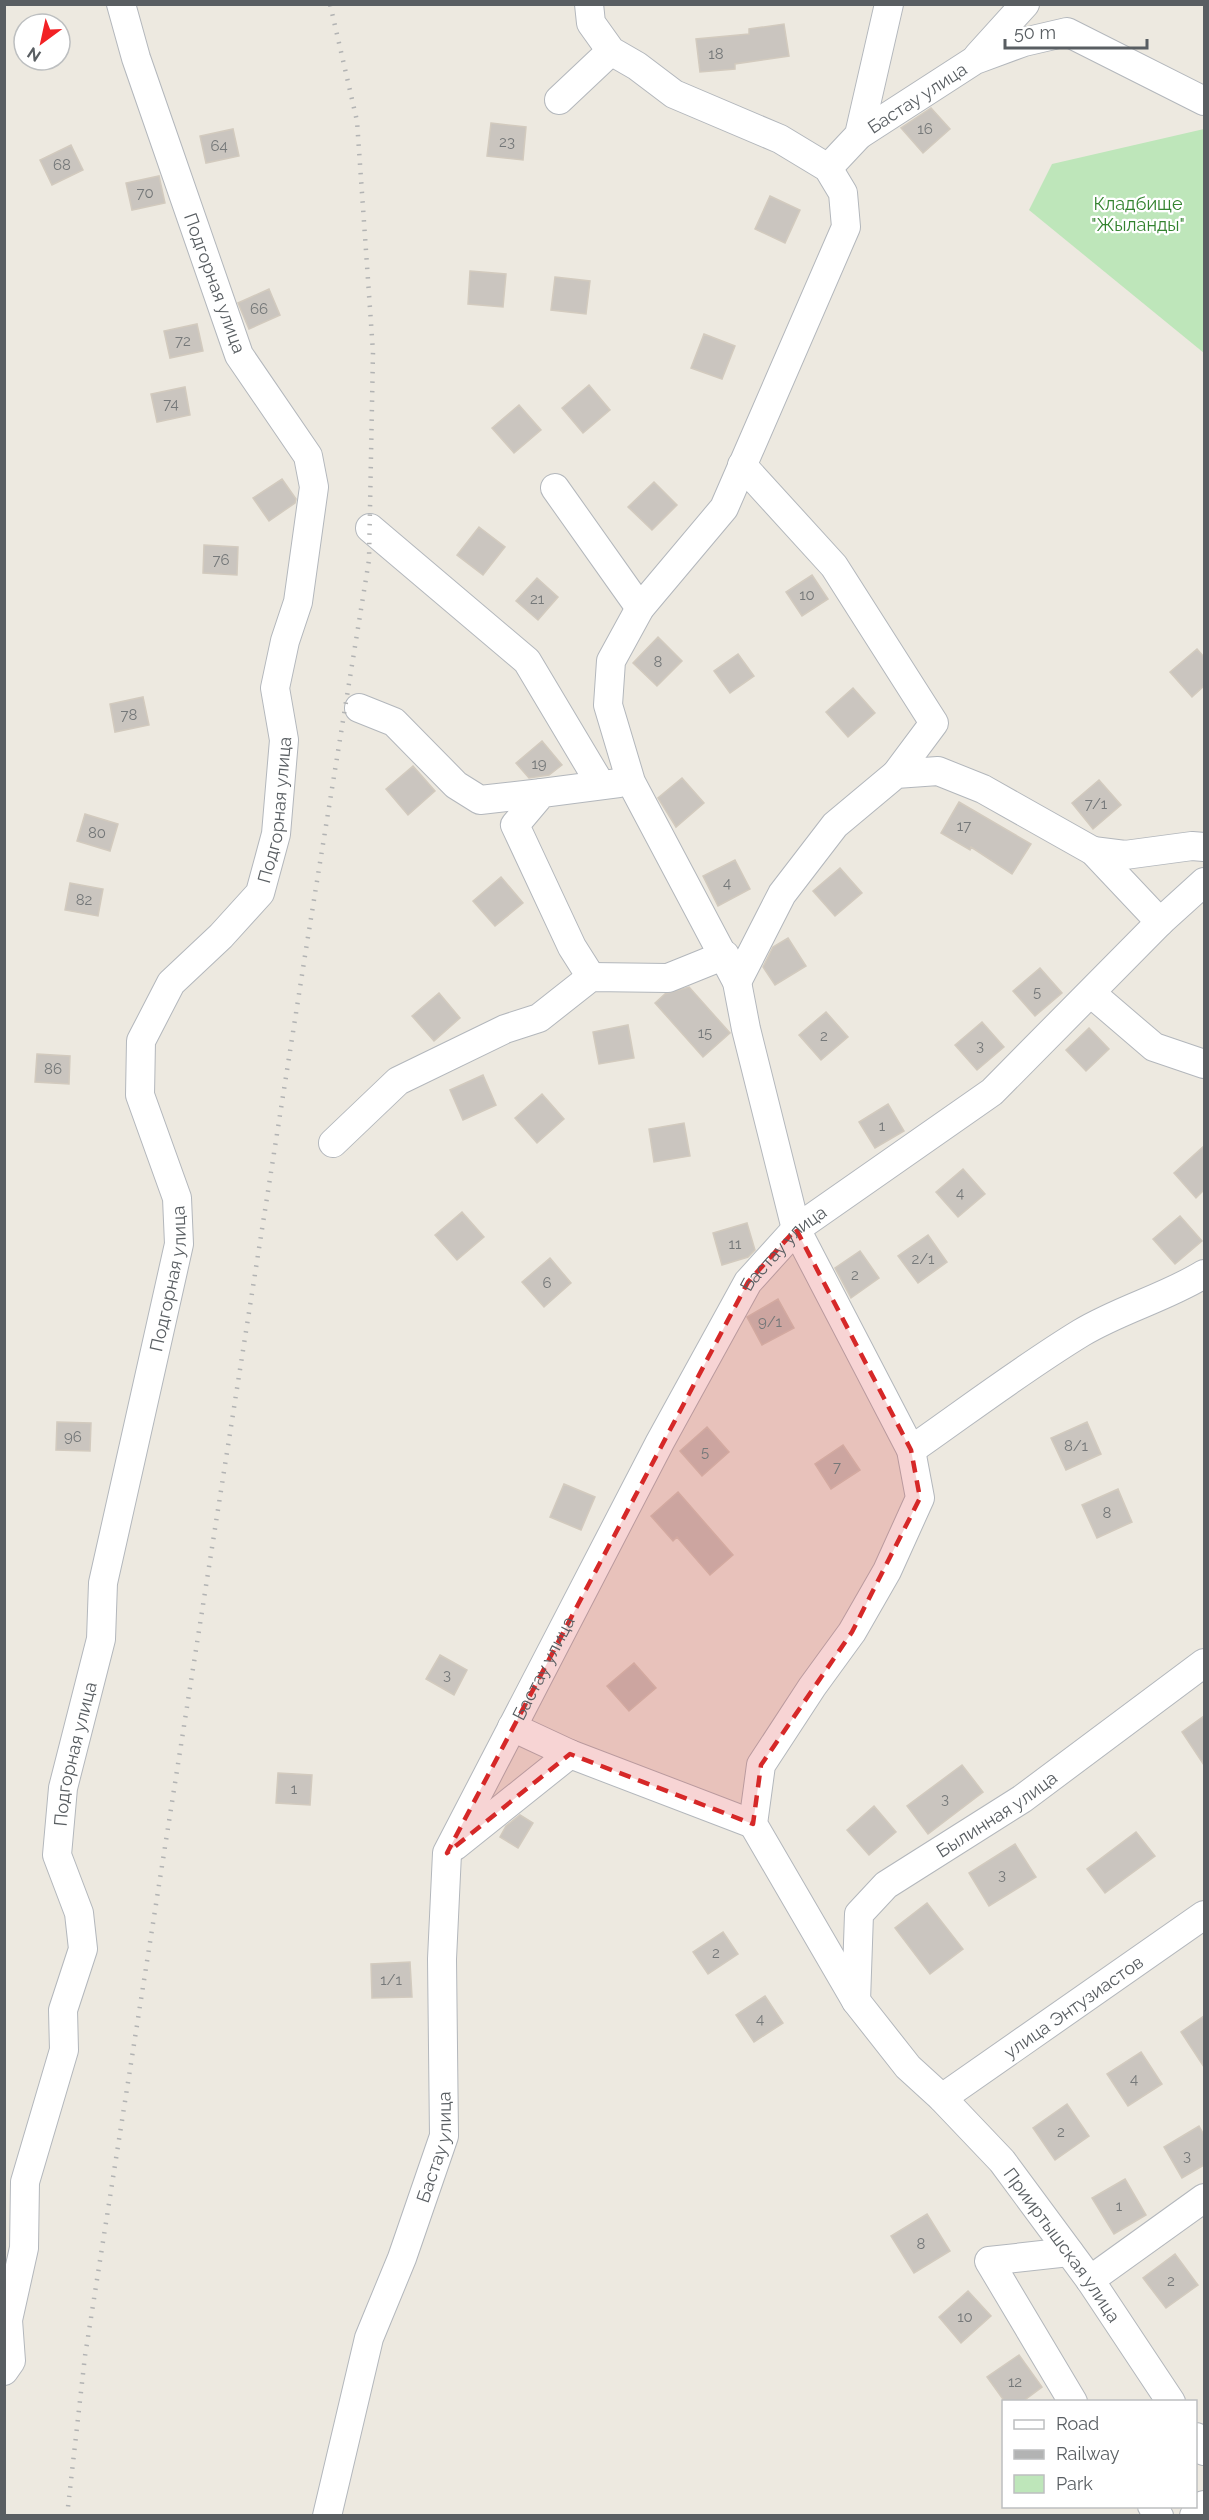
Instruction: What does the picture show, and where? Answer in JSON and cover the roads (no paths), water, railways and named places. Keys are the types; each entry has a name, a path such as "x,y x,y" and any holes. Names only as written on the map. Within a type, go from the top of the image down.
{"street":[{"name":"Подгорная улица","path":"4,2371 11,2361 8,2320 24,2248 25,2182 64,2050 63,2010 84,1949 79,1913 57,1855 63,1788 101,1639 103,1583 179,1244 177,1198 140,1095 141,1041 171,983 221,936 260,893 276,834 284,740 275,688 285,641 298,602 314,487 308,456 239,355 136,58 121,4"},
{"path":"512,1727 570,1754 753,1824 761,1766 812,1687 852,1632 887,1571 920,1498 910,1450 796,1229 746,1029 737,982 725,955 631,782 608,705 611,661 640,608 724,508 846,227 843,193 828,168 780,140 674,94 637,66 611,51 591,23 589,4"},
{"path":"859,135 889,4"},
{"name":"Бастау улица","path":"975,60 1025,4"},
{"name":"Бастау улица","path":"828,168 859,135 975,60 1024,42 1067,32 1204,101"},
{"path":"559,100 611,51"},
{"path":"737,982 782,894 795,876 835,825 896,774 934,723 834,566 741,465"},
{"path":"555,488 640,608"},
{"path":"370,528 527,661 602,785"},
{"path":"359,708 394,722 456,785 480,800 631,782"},
{"path":"896,774 938,771 983,789 1093,851 1160,922"},
{"path":"542,793 515,825 572,947 591,976"},
{"path":"1093,851 1125,855 1192,846 1204,847"},
{"name":"Бастау улица","path":"327,2516 369,2338 402,2258 444,2136 442,1959 447,1853 660,1442 748,1282 796,1229 992,1092 1092,994 1160,922 1204,882"},
{"path":"333,1143 398,1081 505,1029 539,1018 591,976 669,978 725,955"},
{"path":"1092,994 1154,1047 1204,1064"},
{"path":"910,1450 1081,1333 1132,1306 1179,1289 1204,1274"},
{"name":"Былинная улица","path":"856,2001 859,1914 886,1885 1022,1799 1204,1663"},
{"path":"447,1853 570,1754"},
{"name":"Прииртышская улица","path":"753,1824 856,2001 908,2067 942,2098 1002,2161 1090,2280 1170,2400"},
{"name":"улица Энтузиастов","path":"942,2098 1204,1915"},
{"path":"1090,2280 1204,2198"},
{"path":"1069,2252 989,2261 1072,2400"},
{"path":"1194,2516 1204,2505"}],"railway":[{"path":"67,2516 85,2356 369,560 373,352 357,121 330,4"}],"park label":[{"name":"Кладбище \"Жыланды\"","path":"1138,213"}]}
